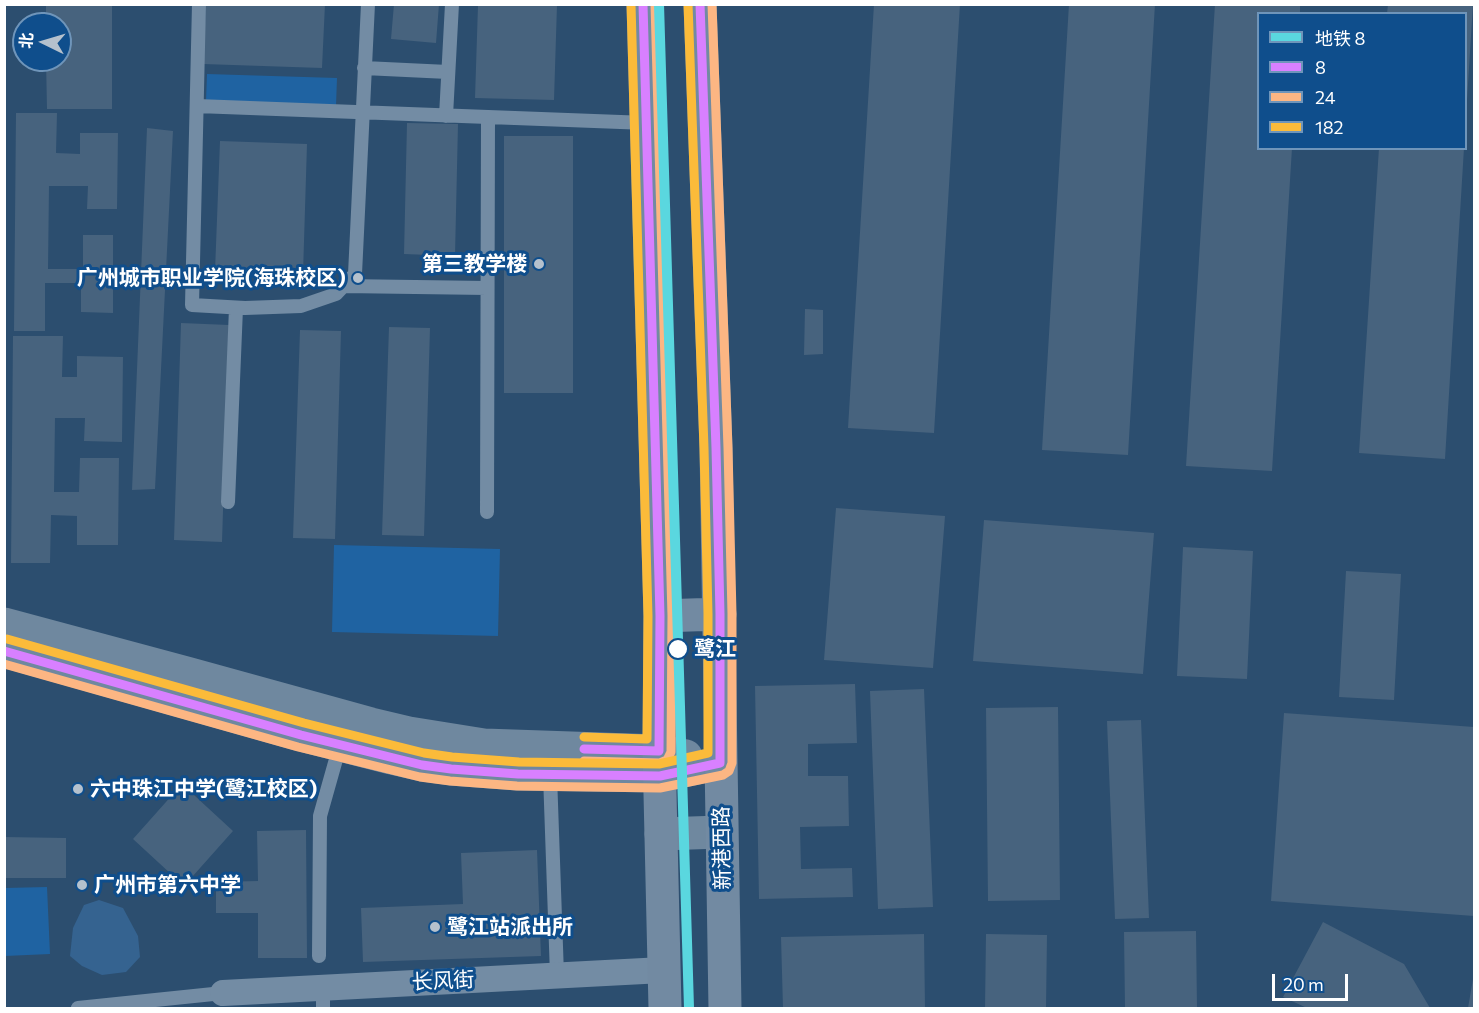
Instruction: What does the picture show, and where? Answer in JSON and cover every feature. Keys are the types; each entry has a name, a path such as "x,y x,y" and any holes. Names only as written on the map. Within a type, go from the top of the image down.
{"main road":[{"path":"643,4 660,616 660,764 665,1008"},
{"name":"新港西路","path":"700,4 716,448 725,1008"},
{"path":"660,616 720,614"},
{"path":"4,624 409,733 484,745 660,764"},
{"path":"4,651 340,745 391,758 451,769 550,775 660,764 720,763"},
{"path":"661,834 721,832"}],"street":[{"name":"长风街","path":"223,993 323,998 557,975 663,970"}],"lane":[{"path":"199,4 192,305 236,308 301,306 336,294 355,274 368,4"},
{"path":"446,116 452,4"},
{"path":"364,68 448,72"},
{"path":"197,106 646,123"},
{"path":"487,512 488,118"},
{"path":"343,286 487,288"},
{"path":"228,501 236,308"},
{"path":"319,956 320,816 340,745"},
{"path":"550,775 557,975"},
{"path":"78,1008 223,993"}],"shaded area":[{"path":"207,74 337,78 336,106 206,101"},
{"path":"334,545 500,549 498,636 332,632"},
{"path":"47,887 50,954 5,956 5,888"},
{"path":"99,900 123,908 138,936 140,957 126,972 102,975 82,966 70,956 73,928 84,905"}],"building":[{"path":"46,4 112,4 112,109 47,109 46,72 72,72 72,12 46,12"},
{"path":"206,4 325,4 322,68 203,64"},
{"path":"394,4 439,4 436,43 391,39"},
{"path":"874,4 960,4 934,433 848,428"},
{"path":"1069,4 1155,4 1128,455 1042,450"},
{"path":"1215,4 1300,6 1300,12 1257,12 1257,150 1292,150 1272,471 1186,466"},
{"path":"1388,4 1473,4 1467,100 1467,12 1387,12"},
{"path":"478,5 557,5 554,100 475,98"},
{"path":"16,113 57,113 56,153 80,154 80,133 118,133 117,209 87,209 88,186 49,186 48,269 83,269 83,235 113,235 113,313 81,312 81,283 45,283 45,331 14,331"},
{"path":"407,123 458,124 455,256 404,254"},
{"path":"147,128 173,131 155,489 132,490"},
{"name":"第三教学楼","path":"504,136 573,136 573,393 504,393"},
{"path":"220,141 307,144 303,274 215,271"},
{"path":"1379,150 1464,150 1445,459 1359,453"},
{"path":"805,309 823,310 823,354 804,355"},
{"path":"181,323 229,325 222,542 174,540"},
{"path":"389,327 430,328 424,536 382,535"},
{"path":"300,330 341,331 335,539 293,538"},
{"path":"13,336 63,336 62,377 77,377 77,356 123,357 122,442 84,441 85,418 55,418 54,492 79,492 80,458 119,458 118,545 77,545 77,516 51,515 50,563 11,563"},
{"path":"836,508 945,516 933,668 824,660"},
{"path":"984,520 1154,533 1143,674 973,661"},
{"path":"1183,547 1253,551 1247,679 1177,676"},
{"path":"1346,571 1401,574 1394,700 1339,697"},
{"path":"855,684 857,743 808,744 808,776 848,776 849,826 800,827 801,869 852,868 853,897 759,899 755,686"},
{"path":"924,689 933,907 878,909 870,691"},
{"path":"1058,707 1060,900 988,901 986,708"},
{"path":"1284,713 1474,727 1474,916 1271,901"},
{"path":"1141,720 1149,918 1115,919 1107,721"},
{"path":"182,784 233,831 184,886 133,839"},
{"path":"306,830 307,958 258,958 258,913 216,913 216,882 258,881 257,831"},
{"path":"4,837 66,838 66,878 4,878"},
{"path":"537,850 541,956 363,962 361,908 463,904 461,853"},
{"path":"1323,922 1404,964 1430,1008 1307,1008 1283,997"},
{"path":"1196,931 1197,1008 1125,1008 1124,932"},
{"path":"924,934 925,1008 783,1008 781,937"},
{"path":"986,934 1047,935 1046,1008 985,1008"},
{"path":"1473,979 1474,1008 1468,1008"}],"metro line":[{"name":"8","path":"659,4 689,1008"}],"transit line":[{"name":"182","path":"584,737 647,739 648,616 631,4"},
{"name":"8","path":"584,749 659,751 660,616 643,4"},
{"name":"24","path":"584,761 660,763 667,760 671,752 672,616 655,4"},
{"name":"182","path":"7,639 304,723 424,753 519,762 659,764 708,753 708,614 704,448 688,4"},
{"name":"8","path":"4,651 301,735 422,765 518,774 660,776 720,763 720,614 716,448 700,4"},
{"name":"24","path":"4,664 298,747 420,777 517,786 660,788 723,775 729,771 732,763 732,614 712,4"}],"place":[{"name":"第三教学楼","path":"539,264"},
{"name":"广州城市职业学院(海珠校区)","path":"358,278"},
{"name":"鹭江","path":"678,649"},
{"name":"六中珠江中学(鹭江校区)","path":"78,789"},
{"name":"广州市第六中学","path":"82,885"},
{"name":"鹭江站派出所","path":"435,927"}]}
